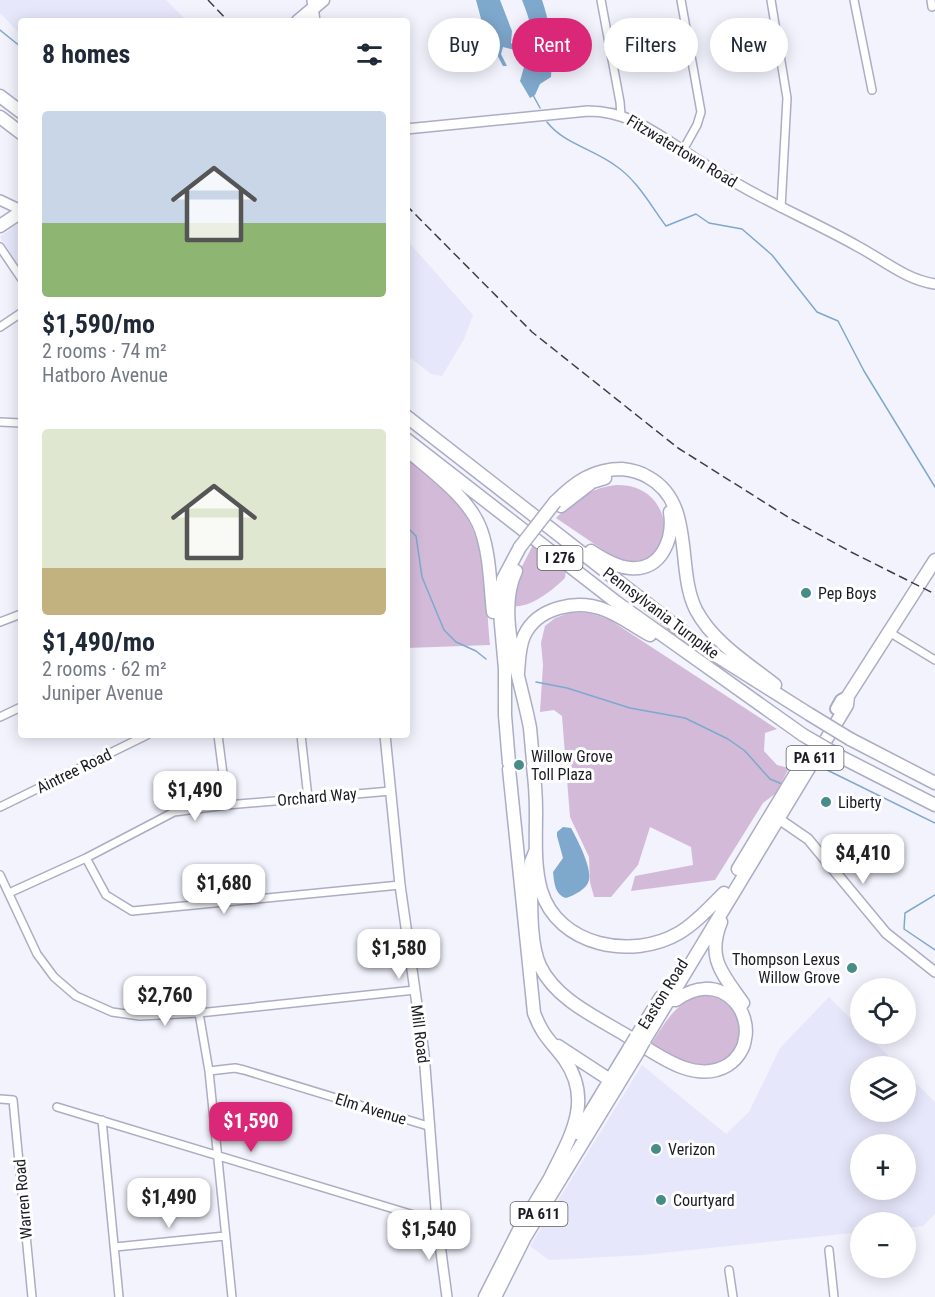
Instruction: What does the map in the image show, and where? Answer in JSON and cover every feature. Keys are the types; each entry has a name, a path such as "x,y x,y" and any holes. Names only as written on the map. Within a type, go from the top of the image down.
{"highway":[{"path":"313,10 323,0"},
{"path":"0,96 18,110"},
{"path":"0,117 18,131"},
{"path":"0,226 18,213"},
{"name":"Pennsylvania Turnpike","path":"410,419 704,648 850,739 935,783"},
{"name":"Pennsylvania Turnpike","path":"410,442 616,602 803,735 840,757 935,805"},
{"path":"410,453 456,495 476,519 485,547 493,614 500,637"},
{"path":"550,1178 575,1126 578,1103 569,1067 540,1028 532,1000 509,766 505,715 505,669 500,637 500,590 506,572 558,504 583,478 604,470 631,470 641,473 659,484 672,499 677,512 691,595 703,622 714,636 809,714"},
{"path":"531,512 616,565 641,567 654,561 666,549 671,522 666,501 651,486 639,480 618,476 592,482 558,504"},
{"path":"523,549 508,594 510,630 530,729 536,813 535,852 542,891 553,913 565,926 577,934 603,945 643,946 667,939 688,927 724,893"},
{"name":"Easton Road","path":"495,1297 525,1237 724,893 848,705 848,696 935,560"},
{"path":"518,673 522,642 534,622 553,610 579,605 607,611 716,674"},
{"name":"Easton Road","path":"485,1297 519,1230 610,1080 670,999 836,709"},
{"path":"535,852 531,862 536,955 544,974 557,990 579,1006 684,1068 702,1071 717,1070 729,1064 736,1057 744,1044 746,1028 742,1013 734,1000 716,990 708,989 692,990 676,1000 670,999"},
{"path":"527,945 537,972 558,998 677,1071 695,1077 712,1077 728,1072 742,1060 750,1044 752,1029 748,1012 724,978 716,962 714,944 722,919 720,914"},
{"path":"540,1028 556,1044 610,1080"}],"main road":[{"name":"Easton Road","path":"836,709 841,700 848,696"}],"street":[{"path":"601,0 621,115"},
{"path":"681,0 700,112 697,125 683,150"},
{"path":"771,0 786,98 781,208"},
{"path":"854,0 873,90"},
{"name":"Fitzwatertown Road","path":"410,129 588,111 621,115 644,125 716,172 781,208 858,246 916,279 935,284"},
{"path":"0,200 18,209"},
{"path":"0,247 18,274"},
{"path":"0,327 18,315"},
{"path":"0,422 18,423"},
{"path":"0,622 18,615"},
{"path":"889,632 935,660"},
{"path":"0,717 18,708"},
{"name":"Aintree Road","path":"0,807 141,738"},
{"path":"218,738 227,805"},
{"path":"301,738 308,798"},
{"name":"Mill Road","path":"385,738 400,885 424,1054 437,1222 447,1297"},
{"name":"Orchard Way","path":"9,893 86,858 174,812 227,805 391,791"},
{"path":"775,816 808,839 886,933 935,972"},
{"path":"86,858 106,896 132,911 400,885"},
{"path":"0,875 37,954 54,977 76,996 112,1012 140,1016 199,1013 414,990"},
{"path":"199,1013 208,1071 232,1297"},
{"name":"Elm Avenue","path":"208,1071 235,1068 244,1070 428,1126"},
{"name":"Warren Road","path":"0,1099 13,1100 32,1297"},
{"path":"57,1107 437,1222"},
{"path":"102,1120 119,1297"},
{"path":"115,1247 225,1236"},
{"path":"829,1250 834,1297"},
{"path":"729,1270 733,1297"}],"shaded area":[{"path":"0,0 166,0 184,18 18,18 18,32 0,13"},
{"path":"18,223 18,265 0,237"},
{"path":"410,244 473,315 464,339 442,376 431,374 410,357"},
{"path":"410,461 451,498 472,527 484,576 490,645 410,648"},
{"path":"616,485 637,488 652,498 661,512 664,527 662,542 653,554 639,561 618,560 556,518 583,496 598,489"},
{"path":"534,543 566,569 565,578 535,601 514,606 515,580"},
{"path":"572,612 591,613 610,620 777,729 765,733 764,751 777,765 789,768 776,793 763,803 715,880 631,891 635,876 693,865 691,847 650,827 638,865 611,897 594,897 590,882 589,857 570,817 562,716 554,710 540,712 543,665 541,643 545,626 555,618"},
{"path":"706,995 721,1000 732,1009 738,1021 740,1033 737,1045 729,1056 718,1064 697,1067 676,1060 650,1046 672,1013 687,1001"},
{"path":"829,997 850,1018 850,1044 876,1044 889,1056 850,1056 850,1122 916,1122 916,1083 935,1102 935,1214 923,1226 916,1227 916,1212 850,1212 850,1233 643,1255 549,1260 530,1246 642,1065 726,1134 749,1112 780,1048"}],"water":[{"path":"476,0 500,0 512,31 512,49 503,47 501,54 507,66 503,66 500,60 500,18 481,18"},
{"path":"522,0 542,0 547,18 528,18"},
{"path":"523,72 551,72 551,77 540,84 535,95 530,98 520,81"},
{"path":"563,827 571,828 583,853 589,874 588,883 583,889 566,898 557,891 553,872 563,858 557,832"}],"waterway":[{"path":"0,30 18,45"},
{"path":"533,95 540,108"},
{"path":"547,122 562,136 607,160 624,172 666,226 696,214 709,223 742,229 772,255 817,312 838,321 864,371 935,487"},
{"path":"410,530 416,536 422,577 444,630 456,642 476,651 486,659"},
{"path":"536,682 567,688 630,708 685,718 728,739 745,751 770,779 782,784"},
{"path":"823,768 935,823"},
{"path":"935,895 905,913 904,929 935,950"}],"railway":[{"path":"208,0 225,18"},
{"path":"410,209 532,332 678,448 791,519 935,594"}],"place":[{"name":"Pep Boys","path":"806,593"},
{"name":"Willow Grove Toll Plaza","path":"519,765"},
{"name":"Liberty","path":"826,802"},
{"name":"Thompson Lexus Willow Grove","path":"852,968"},
{"name":"Verizon","path":"656,1149"},
{"name":"Courtyard","path":"661,1200"}]}
